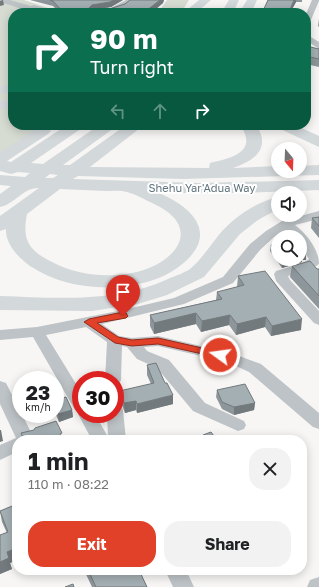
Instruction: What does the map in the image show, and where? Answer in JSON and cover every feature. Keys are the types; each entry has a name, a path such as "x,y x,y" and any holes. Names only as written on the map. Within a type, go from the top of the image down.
{"highway":[{"path":"197,8 206,0"},
{"path":"0,177 70,130"},
{"path":"0,202 103,130"},
{"path":"0,225 129,130"},
{"path":"183,174 221,166 248,155 255,146 256,138 253,130"},
{"path":"294,130 319,142"},
{"path":"0,159 34,132"},
{"name":"Shehu Yar'Adua Way","path":"0,166 97,172 183,174 271,172"},
{"path":"307,171 319,170"},
{"name":"Shehu Yar'Adua Way","path":"0,180 84,186 130,187 246,188 319,185"},
{"path":"18,211 15,233 21,246 30,257 51,270 82,279 109,281 139,278 166,268 182,256 190,242 191,230 186,218 177,210 164,201 130,187"},
{"path":"307,194 319,191"},
{"path":"0,303 71,305 116,303 150,295 168,288 197,273 215,255 228,236 242,222 271,206"}],"street":[{"path":"0,0 28,8"},
{"path":"15,0 40,8"},
{"path":"116,8 130,0"},
{"path":"311,11 316,0"},
{"path":"311,40 319,46"},
{"path":"0,335 37,332 123,316 179,300 228,280 255,247 270,234 286,224 319,215"},
{"path":"286,224 303,233 316,260 310,266 289,269 281,274 283,281 319,320"},
{"path":"89,322 115,340 132,343 158,341 231,358 255,368 319,423"},
{"path":"37,332 72,391"},
{"path":"113,371 115,340"},
{"path":"132,343 142,355 163,364 199,406 238,425"},
{"path":"0,387 24,435"},
{"path":"91,423 98,435"},
{"path":"116,423 117,435"},
{"path":"0,453 12,447"},
{"path":"178,575 184,587"}],"shaded area":[{"path":"0,0 24,0 48,8 8,8 8,130 36,130 0,154"},
{"path":"167,0 189,0 184,8 161,8"}],"building":[{"path":"50,0 114,0 92,5 89,8 59,8"},
{"path":"130,0 160,0 150,8 112,8 125,4"},
{"path":"268,0 294,0 291,8 264,8"},
{"path":"311,47 319,49 319,59 311,57"},
{"path":"319,217 319,226 312,218"},
{"path":"310,261 317,269 319,269 319,296 292,266 307,266 307,262"},
{"path":"265,271 302,319 272,326 266,317 237,324 230,315 202,321 196,313 154,323 150,315 222,299 217,292 244,285 238,276"},
{"path":"156,363 165,383 167,383 173,395 137,404 136,401 124,403 124,390 154,383 147,365"},
{"path":"245,384 255,403 234,407 222,402 217,390"},
{"path":"66,397 72,410 64,412 64,398"},
{"path":"50,423 57,423 62,433 60,435 22,435 21,433 34,430 35,428"},
{"path":"211,432 213,435 203,435"},
{"path":"12,506 12,550 7,552 9,558 0,562 0,535 8,532 0,511"},
{"path":"90,575 141,575 147,587 96,587"},
{"path":"73,584 74,587 65,587"}],"route":[{"path":"123,316 89,322 115,340 132,343 158,341 220,355"}]}
